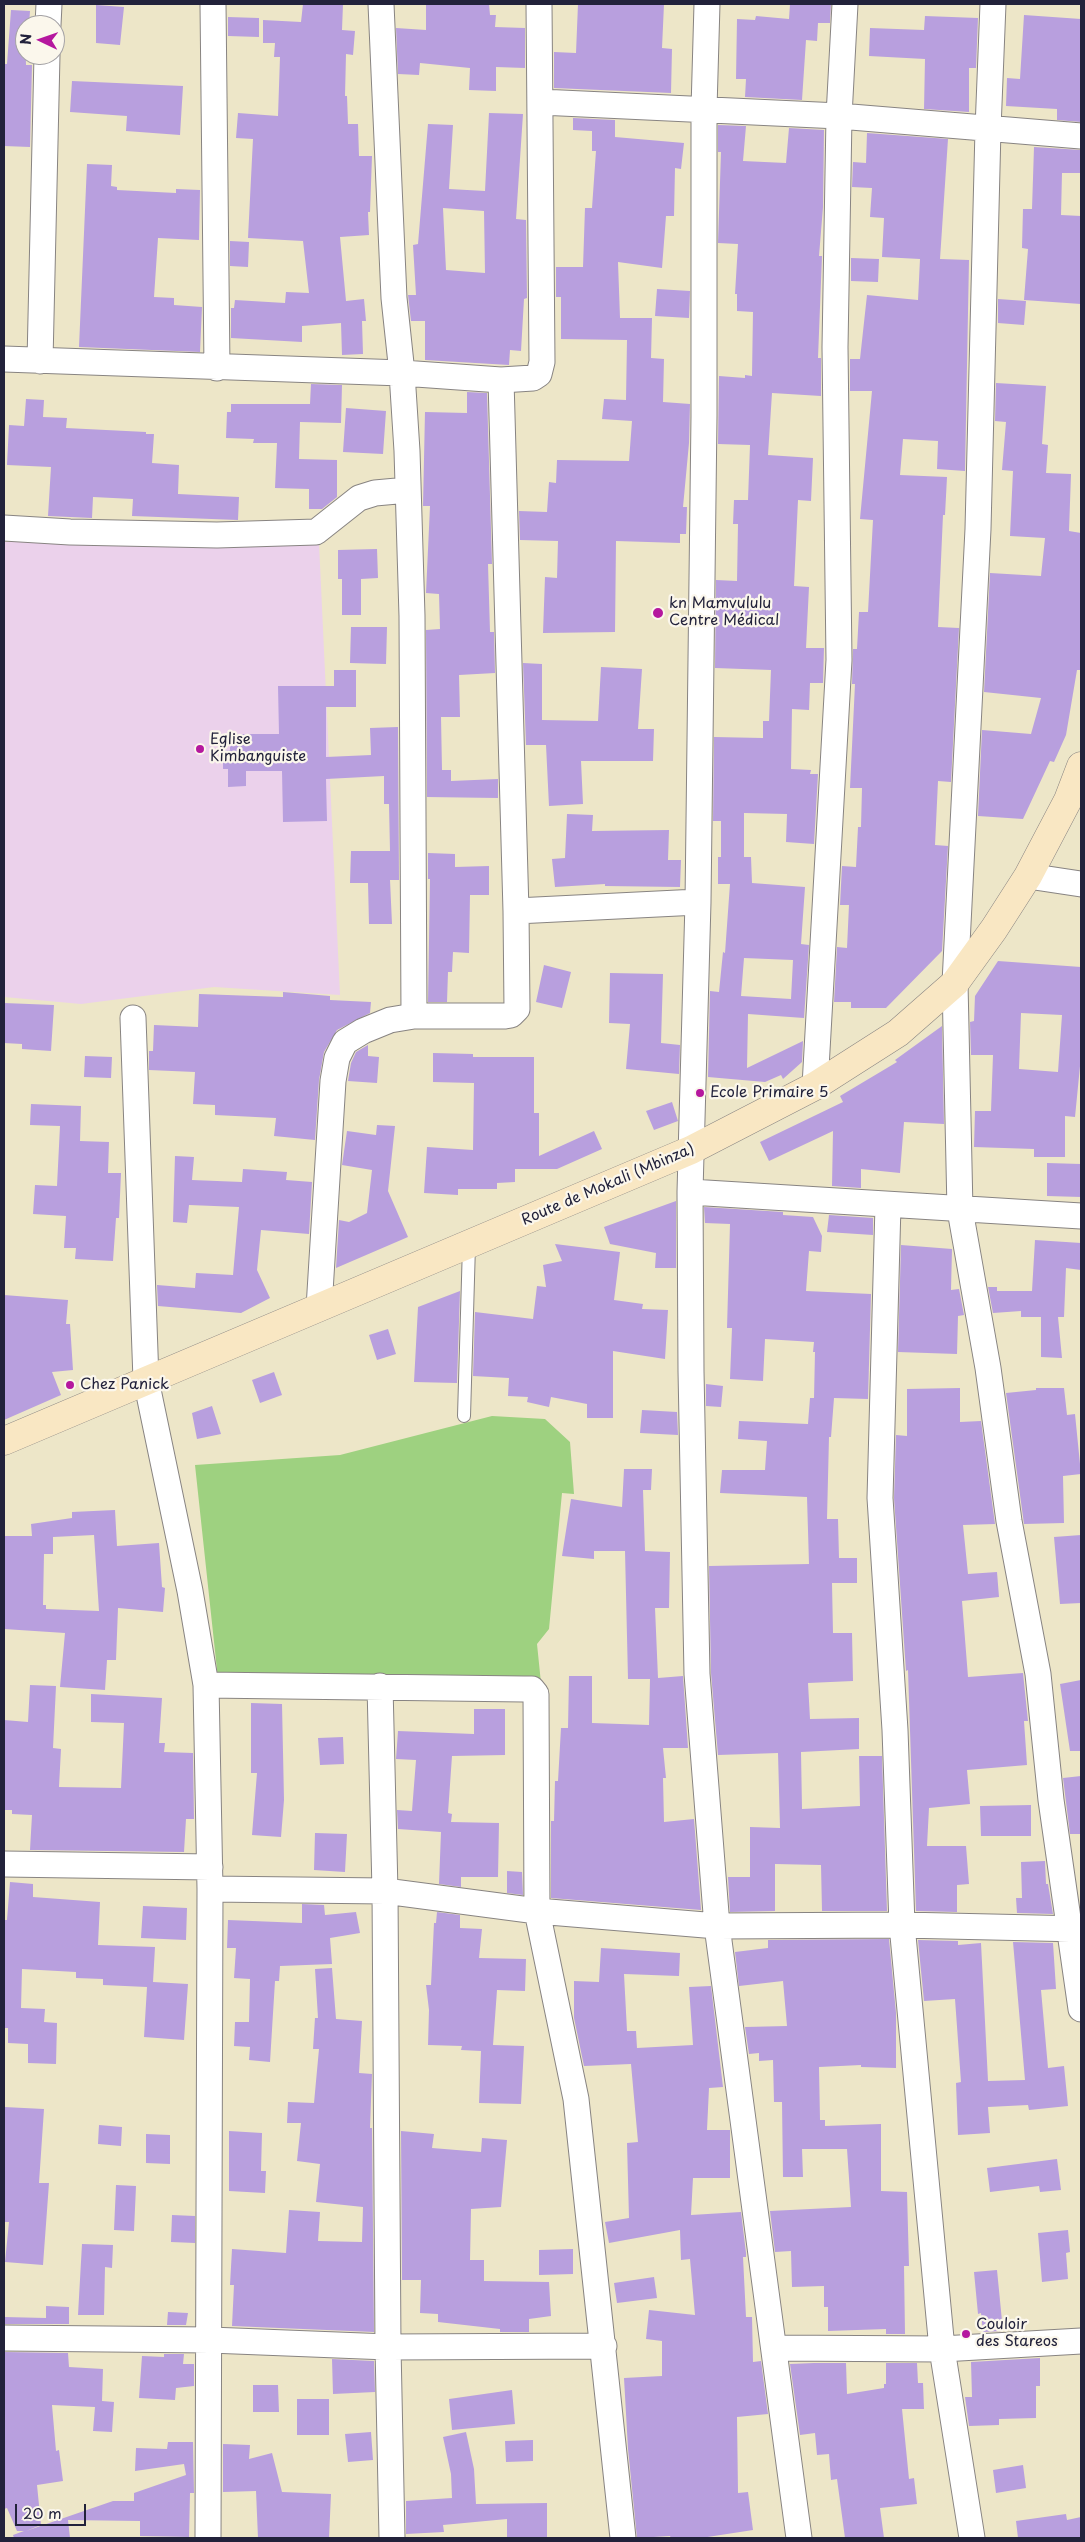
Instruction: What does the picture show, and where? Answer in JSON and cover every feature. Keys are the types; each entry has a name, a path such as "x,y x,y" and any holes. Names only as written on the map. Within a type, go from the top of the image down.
{"street":[{"path":"213,4 217,368"},
{"path":"381,4 394,298 402,373 408,490 412,616 414,1016"},
{"path":"4,360 402,373 501,380 533,378 539,374 542,362 539,4"},
{"path":"707,4 704,109 704,416 698,902 690,1192 691,1380 698,1674 717,1926 774,2348 791,2490 799,2538"},
{"path":"814,1086 839,660 835,347 839,116 845,4"},
{"path":"993,4 978,530 955,983 960,1210 988,1368 1009,1521 1038,1674 1075,1929 1081,2008"},
{"path":"40,361 48,65"},
{"path":"540,102 839,116 1081,136"},
{"path":"319,1308 332,1091 337,1058 345,1042 363,1031 390,1020 414,1016 511,1015 517,1010 516,911 501,380"},
{"path":"4,528 70,532 207,535 316,532 359,498 375,493 408,490"},
{"name":"Route de Mokali (Mbinza)","path":"4,1441 691,1150 814,1086 898,1033 955,983 994,929 1028,876 1068,800 1081,766"},
{"path":"1028,876 1081,884"},
{"path":"516,911 698,902"},
{"path":"133,1018 146,1380 188,1581 206,1685 210,1878 208,2538"},
{"path":"690,1192 1081,1216"},
{"path":"888,1205 880,1498 895,1730 902,1925 942,2349 972,2538"},
{"path":"206,1685 532,1689 536,1694 537,1911 576,2099 604,2346 623,2538"},
{"path":"380,1686 385,1891 388,2347 392,2538"},
{"path":"4,1864 385,1891 537,1911 717,1926 902,1925 1075,1929"},
{"path":"4,2338 210,2340 388,2347 604,2346"},
{"path":"774,2348 942,2349 1081,2341"}],"lane":[{"path":"464,1416 469,1245"}],"shaded area":[{"path":"4,542 319,543 340,995 214,987 81,1004 4,997"}],"green space":[{"path":"492,1416 545,1419 570,1442 574,1494 562,1493 549,1629 537,1644 541,1683 218,1679 195,1465 340,1455"}],"building":[{"path":"303,4 343,4 342,30 355,31 353,55 346,54 345,96 347,96 348,124 358,124 359,156 372,156 370,212 368,212 369,235 340,237 346,301 364,299 366,321 362,321 363,354 342,355 341,323 302,326 302,342 231,338 231,308 234,308 235,300 285,303 286,292 309,293 303,241 248,238 253,139 236,138 238,113 278,116 280,57 274,57 275,43 263,43 263,20 301,22"},
{"path":"426,4 489,4 490,15 496,15 495,27 525,28 525,68 496,67 496,91 469,90 470,68 420,63 419,75 398,74 396,28 426,30"},
{"path":"578,4 664,4 662,48 672,49 671,93 554,88 554,52 576,53"},
{"path":"790,4 831,4 830,23 818,23 817,41 806,40 802,100 745,97 746,79 736,79 737,19 755,20 756,16 789,19"},
{"path":"96,5 124,7 120,45 96,43"},
{"path":"11,10 30,11 30,15 15,15 15,65 32,65 30,147 4,146 4,64 7,64"},
{"path":"1024,15 1081,19 1081,122 1057,120 1057,109 1006,106 1007,78 1020,79"},
{"path":"925,16 978,18 976,68 969,68 969,112 924,109 925,59 869,56 870,28 924,30"},
{"path":"228,17 259,18 259,37 228,36"},
{"path":"72,81 183,86 180,135 126,131 127,116 70,112"},
{"path":"489,113 523,114 516,219 526,220 527,298 524,299 521,351 510,350 509,365 425,360 425,321 411,321 408,295 416,295 413,245 418,244 428,124 453,125 449,189 485,191","holes":["443,208 484,211 485,273 446,270"]},
{"path":"573,118 615,120 615,137 684,143 681,169 675,168 674,216 666,216 662,268 618,262 620,318 652,318 651,358 664,359 663,402 690,404 689,443 683,507 687,507 686,534 680,534 680,543 616,541 615,632 543,633 545,577 557,578 558,541 520,540 519,511 547,512 549,482 556,483 557,460 629,461 632,421 602,419 604,399 626,400 627,340 561,339 561,297 556,297 556,267 583,267 585,208 592,208 596,151 592,151 592,131 573,130"},
{"path":"718,125 746,126 743,161 786,163 789,128 824,130 823,207 819,256 822,256 818,358 821,358 821,396 772,393 768,455 813,458 811,501 798,500 794,586 809,587 806,648 824,648 823,683 810,683 809,710 792,709 791,769 811,770 810,774 818,774 814,844 786,842 787,814 744,813 744,857 751,857 752,883 805,887 801,944 809,945 804,1018 748,1014 747,1068 803,1041 802,1062 783,1079 781,1075 765,1082 708,1077 710,991 719,992 723,952 725,953 730,884 718,884 718,857 721,857 721,821 713,821 714,737 763,738 763,721 769,721 771,670 715,668 716,580 737,581 738,524 733,524 734,500 748,500 750,445 718,444 719,376 745,378 745,375 752,376 753,312 737,311 737,294 735,294 738,244 718,243 721,152 718,152","holes":["744,958 793,960 791,999 741,996"]},
{"path":"867,133 948,139 940,259 969,260 965,471 937,469 938,441 903,439 900,475 947,477 945,515 943,515 938,627 959,628 951,782 938,781 935,845 948,846 942,951 886,1008 851,1008 851,1002 834,1002 837,947 847,948 849,905 840,905 842,866 856,867 858,827 861,827 862,788 850,788 855,684 852,684 853,649 857,649 859,612 868,612 873,520 860,519 872,391 850,391 850,359 860,359 867,295 918,300 920,259 882,257 884,218 870,217 872,188 852,187 853,162 866,163"},
{"path":"1034,147 1081,150 1081,173 1062,173 1061,215 1081,216 1081,304 1024,300 1028,249 1022,248 1023,209 1032,209"},
{"path":"87,164 112,165 111,186 117,187 117,190 176,193 176,189 200,190 199,240 158,238 154,297 174,298 174,305 202,307 200,352 79,347"},
{"path":"230,241 249,242 248,267 230,266"},
{"path":"851,258 879,259 878,282 851,281"},
{"path":"657,289 690,291 689,318 655,316"},
{"path":"998,299 1026,301 1024,325 998,323"},
{"path":"996,383 1046,386 1042,444 1048,445 1046,473 1071,474 1069,531 1081,533 1081,670 1077,670 1066,735 1054,762 1050,761 1023,819 978,816 982,730 1031,734 1041,698 984,692 990,573 1041,576 1045,538 1010,536 1013,471 1002,470 1006,422 995,421"},
{"path":"311,384 342,385 341,423 300,422 299,459 337,460 337,497 322,509 309,509 309,489 275,488 277,443 253,443 254,439 226,438 227,412 231,412 231,404 310,404"},
{"path":"467,392 487,393 492,564 488,564 490,632 494,632 495,673 459,675 460,717 441,717 442,770 451,770 451,781 498,779 498,798 427,797 426,630 440,629 439,594 426,593 430,506 423,506 425,412 467,413"},
{"path":"26,399 44,400 43,417 67,418 66,428 154,434 152,463 179,465 178,494 239,497 238,520 132,516 133,499 93,497 92,518 48,516 51,467 7,465 9,425 24,426"},
{"path":"346,408 386,411 383,454 343,452"},
{"path":"377,549 378,578 361,579 361,615 342,615 342,579 338,579 338,550"},
{"path":"351,627 387,627 386,664 350,663"},
{"path":"523,663 542,664 542,720 598,721 601,667 642,669 638,729 654,729 653,761 581,761 583,804 549,806 546,745 526,745"},
{"path":"334,670 356,670 356,707 326,707 326,757 371,755 370,728 398,727 399,880 390,880 392,924 369,924 368,883 350,883 351,851 390,851 389,804 384,804 384,776 326,779 327,821 283,822 282,771 246,771 246,786 228,787 228,769 223,769 223,751 230,750 230,734 279,734 278,686 334,686"},
{"path":"567,814 593,815 592,831 669,830 668,860 681,860 680,887 605,886 605,884 555,887 552,859 565,858"},
{"path":"428,853 455,854 455,867 489,866 489,895 470,895 469,953 453,952 452,972 448,972 447,1002 428,1002 430,879 428,879"},
{"path":"998,961 1081,967 1081,1056 1075,1117 1065,1116 1065,1157 1034,1157 1034,1149 974,1147 975,1111 991,1111 993,1055 971,1055 970,1022 974,1021 975,996","holes":["1021,1013 1062,1015 1058,1072 1019,1069"]},
{"path":"544,965 571,972 562,1008 536,1002"},
{"path":"610,973 663,974 661,1043 680,1045 679,1074 626,1069 630,1024 609,1023"},
{"path":"283,992 330,996 330,1000 371,1002 370,1013 337,1030 324,1052 319,1080 315,1140 274,1136 276,1118 215,1115 215,1105 193,1104 195,1072 149,1070 149,1051 153,1051 154,1025 198,1027 199,994 283,997"},
{"path":"4,1003 54,1005 51,1051 22,1049 22,1044 4,1043"},
{"path":"942,1026 944,1124 904,1122 900,1173 861,1169 861,1188 832,1186 833,1131 769,1161 760,1142 843,1102 840,1096 897,1062 895,1060"},
{"path":"368,1045 368,1056 379,1057 377,1083 348,1081 351,1063 356,1052"},
{"path":"433,1053 473,1054 473,1057 534,1057 534,1113 539,1113 539,1156 594,1131 602,1149 557,1169 515,1169 515,1182 497,1183 497,1189 458,1189 458,1195 424,1193 427,1147 473,1150 474,1083 433,1082"},
{"path":"85,1056 112,1057 111,1078 84,1077"},
{"path":"672,1102 678,1121 654,1130 646,1111"},
{"path":"31,1104 81,1106 80,1141 109,1142 108,1173 121,1173 119,1218 116,1218 113,1261 75,1259 76,1248 64,1248 66,1216 33,1214 35,1185 57,1186 60,1126 30,1125"},
{"path":"377,1125 395,1126 388,1191 408,1237 336,1268 339,1220 349,1222 367,1213 372,1170 342,1165 347,1131 376,1135"},
{"path":"175,1156 194,1157 192,1180 242,1182 243,1169 287,1172 286,1180 312,1182 309,1234 261,1230 257,1270 270,1298 241,1313 158,1306 157,1285 195,1288 196,1273 233,1275 239,1207 189,1205 187,1223 173,1222"},
{"path":"1047,1163 1081,1164 1081,1197 1047,1196"},
{"path":"676,1201 676,1268 655,1268 656,1253 610,1244 604,1227"},
{"path":"704,1207 783,1212 783,1215 813,1217 822,1236 821,1252 809,1251 806,1291 871,1294 868,1399 834,1398 831,1437 829,1437 827,1519 838,1519 839,1558 857,1558 857,1583 832,1583 833,1633 852,1633 853,1681 808,1683 810,1719 859,1718 859,1749 801,1752 802,1809 860,1806 859,1756 882,1756 887,1911 822,1911 821,1865 775,1864 775,1911 730,1912 728,1877 750,1877 750,1827 780,1828 778,1753 718,1755 711,1673 709,1566 809,1564 807,1497 720,1493 722,1470 765,1470 767,1441 738,1439 739,1421 808,1424 810,1398 814,1398 815,1352 813,1352 814,1342 765,1339 763,1381 730,1379 732,1328 727,1328 730,1224 705,1223"},
{"path":"829,1215 873,1218 873,1235 827,1232"},
{"path":"1035,1240 1081,1243 1081,1270 1066,1268 1064,1317 1058,1317 1062,1358 1041,1357 1041,1317 1021,1317 1021,1311 993,1313 988,1287 997,1287 997,1291 1032,1291"},
{"path":"555,1244 620,1252 614,1300 643,1304 642,1309 668,1310 665,1359 613,1351 613,1418 587,1418 587,1404 551,1397 549,1407 527,1402 528,1397 508,1396 509,1378 473,1376 475,1312 533,1319 537,1286 546,1287 543,1265 562,1261"},
{"path":"901,1245 952,1249 951,1290 959,1289 964,1315 958,1316 957,1354 898,1352"},
{"path":"460,1291 457,1383 414,1382 418,1307"},
{"path":"4,1295 68,1300 66,1324 70,1324 73,1370 52,1372 61,1395 4,1420"},
{"path":"388,1329 396,1354 377,1360 369,1335"},
{"path":"274,1372 282,1395 260,1403 252,1380"},
{"path":"706,1384 723,1386 721,1407 706,1406"},
{"path":"960,1388 960,1422 981,1421 995,1524 963,1525 968,1574 997,1572 999,1597 962,1601 968,1677 1023,1673 1028,1721 1024,1721 1027,1765 967,1770 970,1804 929,1808 927,1846 966,1846 969,1884 957,1885 957,1912 916,1911 908,1670 906,1671 894,1498 896,1435 907,1436 907,1389"},
{"path":"1036,1388 1064,1388 1067,1415 1075,1414 1081,1474 1063,1476 1064,1523 1024,1524 1006,1393 1036,1390"},
{"path":"212,1406 221,1434 197,1439 192,1413"},
{"path":"642,1410 677,1412 678,1435 640,1433"},
{"path":"624,1469 652,1469 651,1490 643,1490 645,1551 670,1552 669,1608 655,1608 658,1678 683,1676 688,1748 663,1748 666,1778 663,1778 664,1822 694,1819 701,1910 551,1898 551,1821 554,1821 555,1781 558,1781 561,1728 568,1728 569,1676 592,1676 592,1723 649,1725 650,1679 628,1679 625,1551 594,1551 594,1559 562,1556 571,1499 622,1507"},
{"path":"115,1510 117,1546 159,1543 162,1587 165,1588 163,1612 118,1608 116,1660 107,1660 105,1690 60,1687 65,1633 4,1629 4,1536 32,1536 31,1524 72,1518 72,1512","holes":["94,1535 99,1611 46,1609 46,1605 43,1605 44,1554 53,1554 53,1537"]},
{"path":"1081,1535 1081,1603 1060,1604 1054,1537"},
{"path":"1081,1680 1081,1751 1070,1751 1060,1684"},
{"path":"30,1685 56,1686 53,1748 61,1749 59,1787 121,1788 124,1723 91,1722 91,1694 162,1698 159,1743 165,1743 164,1752 193,1753 194,1819 186,1819 184,1852 30,1850 32,1815 12,1814 12,1810 4,1810 4,1720 28,1722"},
{"path":"251,1703 282,1704 284,1800 281,1837 252,1835 257,1773 251,1773"},
{"path":"474,1709 505,1709 505,1755 452,1756 448,1813 452,1814 451,1822 499,1823 498,1877 461,1877 461,1887 439,1884 441,1832 398,1829 397,1810 412,1811 416,1760 396,1759 398,1731 474,1734"},
{"path":"343,1737 344,1764 320,1765 318,1738"},
{"path":"1081,1776 1081,1834 1070,1834 1063,1778"},
{"path":"1031,1805 1031,1836 981,1836 980,1806"},
{"path":"315,1833 347,1834 345,1872 314,1870"},
{"path":"1045,1861 1046,1884 1048,1884 1053,1914 1017,1913 1016,1898 1022,1898 1021,1862"},
{"path":"507,1871 522,1872 523,1895 507,1893"},
{"path":"10,1882 33,1884 33,1897 100,1902 98,1945 155,1947 153,1982 188,1984 184,2040 144,2037 147,1987 103,1985 103,1979 76,1978 76,1972 22,1969 21,2008 45,2009 44,2022 57,2023 56,2064 28,2063 28,2044 8,2043 8,2028 4,2028 4,1920 7,1920"},
{"path":"302,1904 324,1905 325,1915 356,1912 360,1933 330,1938 332,1964 280,1966 279,1981 275,1981 270,2062 249,2060 250,2047 234,2046 235,2022 249,2022 250,1979 234,1978 236,1948 227,1948 228,1920 302,1923"},
{"path":"143,1906 187,1908 186,1940 141,1938"},
{"path":"437,1912 460,1915 460,1928 482,1929 479,1958 526,1959 525,1991 497,1990 493,2045 524,2046 521,2104 479,2103 481,2051 461,2050 462,2046 428,2045 429,2010 426,1985 431,1985 434,1923 436,1923"},
{"path":"889,1939 896,2013 896,2068 861,2067 861,2065 819,2067 820,2120 825,2120 825,2126 881,2124 881,2191 907,2192 909,2266 904,2266 905,2334 886,2334 886,2329 828,2331 828,2307 824,2307 824,2286 792,2287 791,2251 775,2252 770,2211 851,2207 847,2149 802,2149 803,2177 783,2177 782,2102 774,2102 773,2060 759,2061 759,2053 749,2054 745,2027 787,2026 783,1981 739,1986 735,1952 768,1948 768,1940"},
{"path":"918,1940 958,1941 958,1945 981,1943 988,2081 1025,2080 1013,1942 1053,1943 1056,1989 1041,1990 1048,2068 1064,2066 1068,2106 1029,2110 1028,2105 988,2107 990,2133 958,2135 956,2083 961,2082 955,1999 924,2001"},
{"path":"601,1948 680,1953 679,1976 624,1974 627,2031 636,2031 637,2048 693,2045 689,1987 711,1986 723,2087 709,2088 707,2130 730,2130 730,2178 693,2178 691,2215 741,2212 746,2253 746,2257 743,2257 746,2317 752,2317 753,2362 761,2361 768,2414 737,2417 738,2493 748,2492 753,2530 701,2538 671,2538 670,2536 637,2538 628,2449 624,2378 662,2376 662,2341 646,2339 649,2310 695,2315 690,2259 681,2260 680,2230 609,2243 605,2222 629,2218 627,2143 638,2142 631,2064 584,2066 574,2018 574,1981 599,1982"},
{"path":"332,1968 336,2019 362,2021 359,2073 372,2074 370,2128 372,2128 374,2332 232,2326 234,2285 230,2285 232,2249 286,2253 289,2210 320,2212 318,2241 362,2242 363,2207 316,2202 320,2164 297,2161 301,2123 287,2123 288,2102 314,2103 319,2049 313,2049 315,2018 318,2018 315,1969"},
{"path":"4,2107 44,2109 39,2183 49,2183 43,2265 5,2262 9,2222 4,2222"},
{"path":"99,2125 122,2127 121,2146 98,2144"},
{"path":"229,2131 262,2133 261,2171 266,2171 265,2193 229,2191"},
{"path":"401,2131 434,2134 432,2148 481,2152 482,2138 507,2140 501,2207 471,2209 470,2260 484,2260 484,2281 549,2282 551,2316 529,2319 529,2332 500,2332 500,2329 438,2322 438,2314 420,2313 421,2280 402,2280"},
{"path":"146,2134 170,2135 170,2164 146,2163"},
{"path":"1057,2159 1061,2190 1040,2192 1039,2186 990,2192 987,2168"},
{"path":"116,2185 136,2186 134,2231 114,2230"},
{"path":"172,2215 195,2216 195,2243 171,2242"},
{"path":"1068,2230 1070,2252 1066,2253 1068,2279 1042,2282 1038,2233"},
{"path":"82,2244 113,2245 112,2268 105,2267 104,2315 78,2315"},
{"path":"573,2249 573,2274 539,2275 539,2250"},
{"path":"997,2270 1003,2331 983,2332 981,2313 978,2314 974,2272"},
{"path":"654,2277 657,2298 617,2303 614,2283"},
{"path":"46,2306 69,2307 69,2324 4,2324 4,2317 46,2318"},
{"path":"168,2312 188,2313 186,2325 167,2325"},
{"path":"4,2352 68,2353 69,2367 103,2369 102,2401 114,2402 112,2432 93,2431 95,2407 52,2405 56,2451 59,2450 63,2481 37,2485 41,2525 26,2531 113,2501 134,2501 134,2493 186,2475 184,2464 135,2471 136,2448 167,2449 168,2442 193,2442 194,2493 190,2493 189,2537 140,2536 140,2521 68,2520 70,2538 14,2538 13,2535 24,2531 17,2531 7,2508 4,2509"},
{"path":"164,2354 184,2354 183,2364 194,2364 194,2386 176,2388 175,2400 139,2398 142,2356 164,2357"},
{"path":"1040,2358 1040,2386 1036,2386 1036,2418 999,2419 999,2425 969,2426 965,2397 972,2397 971,2362"},
{"path":"332,2359 374,2361 375,2392 333,2394"},
{"path":"846,2363 847,2394 884,2388 884,2384 886,2384 886,2363 917,2363 918,2383 923,2383 924,2409 902,2409 909,2479 914,2478 917,2504 880,2508 884,2538 845,2538 837,2479 831,2480 829,2454 817,2455 815,2433 800,2435 790,2364"},
{"path":"253,2385 278,2385 279,2412 253,2412"},
{"path":"512,2390 515,2424 452,2430 449,2399"},
{"path":"297,2399 329,2399 329,2435 297,2435"},
{"path":"371,2432 373,2460 348,2462 345,2434"},
{"path":"466,2432 474,2469 476,2504 547,2503 547,2538 507,2538 507,2519 443,2525 444,2532 406,2534 406,2501 452,2498 451,2474 443,2437"},
{"path":"533,2440 533,2461 506,2462 505,2441"},
{"path":"223,2444 250,2445 249,2459 272,2453 282,2492 331,2494 329,2538 258,2538 256,2491 223,2492"},
{"path":"1023,2465 1026,2488 996,2493 993,2470"},
{"path":"1066,2514 1067,2520 1081,2517 1081,2538 1018,2538 1016,2521"}],"place":[{"name":"kn Mamvululu Centre Médical","path":"658,613"},
{"name":"Eglise Kimbanguiste","path":"200,749"},
{"name":"Ecole Primaire 5","path":"700,1093"},
{"name":"Chez Panick","path":"70,1385"},
{"name":"Couloir des Stareos","path":"966,2334"}]}
